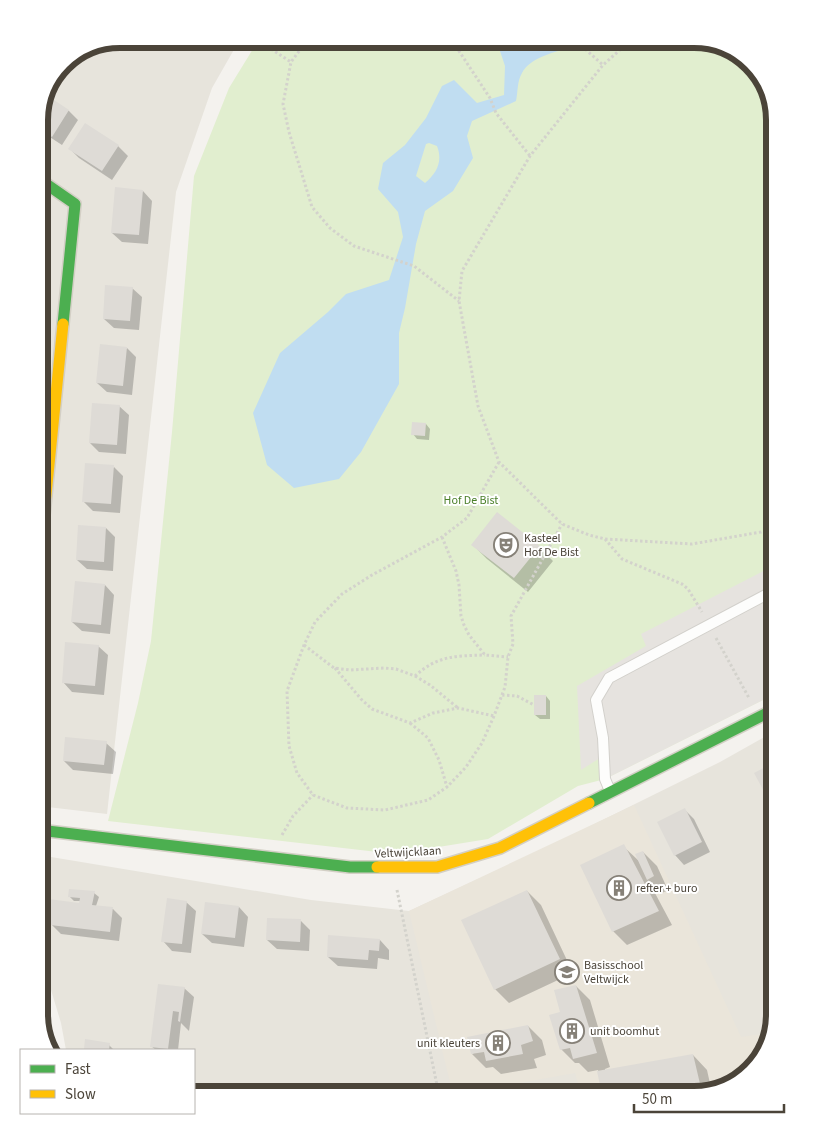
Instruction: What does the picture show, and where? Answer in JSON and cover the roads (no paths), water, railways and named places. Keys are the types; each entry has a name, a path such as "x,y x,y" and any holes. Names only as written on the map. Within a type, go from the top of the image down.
{"street":[{"path":"48,185 75,204 48,475"},
{"name":"Veltwijcklaan","path":"48,831 350,867 437,867 500,848 766,714"}],"lane":[{"path":"611,793 605,779 603,738 596,700 609,678 766,595"}],"water":[{"path":"502,48 567,48 530,63 519,79 516,101 472,121 467,136 473,158 453,191 425,211 416,244 399,333 399,384 361,452 339,479 294,488 267,465 253,413 280,353 346,294 389,280 403,237 398,212 378,189 383,163 405,145 426,118 442,86 454,80 477,103 504,95 505,66 500,51","holes":["429,143 437,146 439,162 436,171 425,183 416,176 426,144"]}],"place":[{"name":"Kasteel Hof De Bist","path":"506,545"},
{"name":"refter + buro","path":"619,888"},
{"name":"Basisschool Veltwijck","path":"567,972"},
{"name":"unit boomhut","path":"572,1031"},
{"name":"unit kleuters","path":"498,1043"}],"park label":[{"name":"Hof De Bist","path":"471,500"}]}
